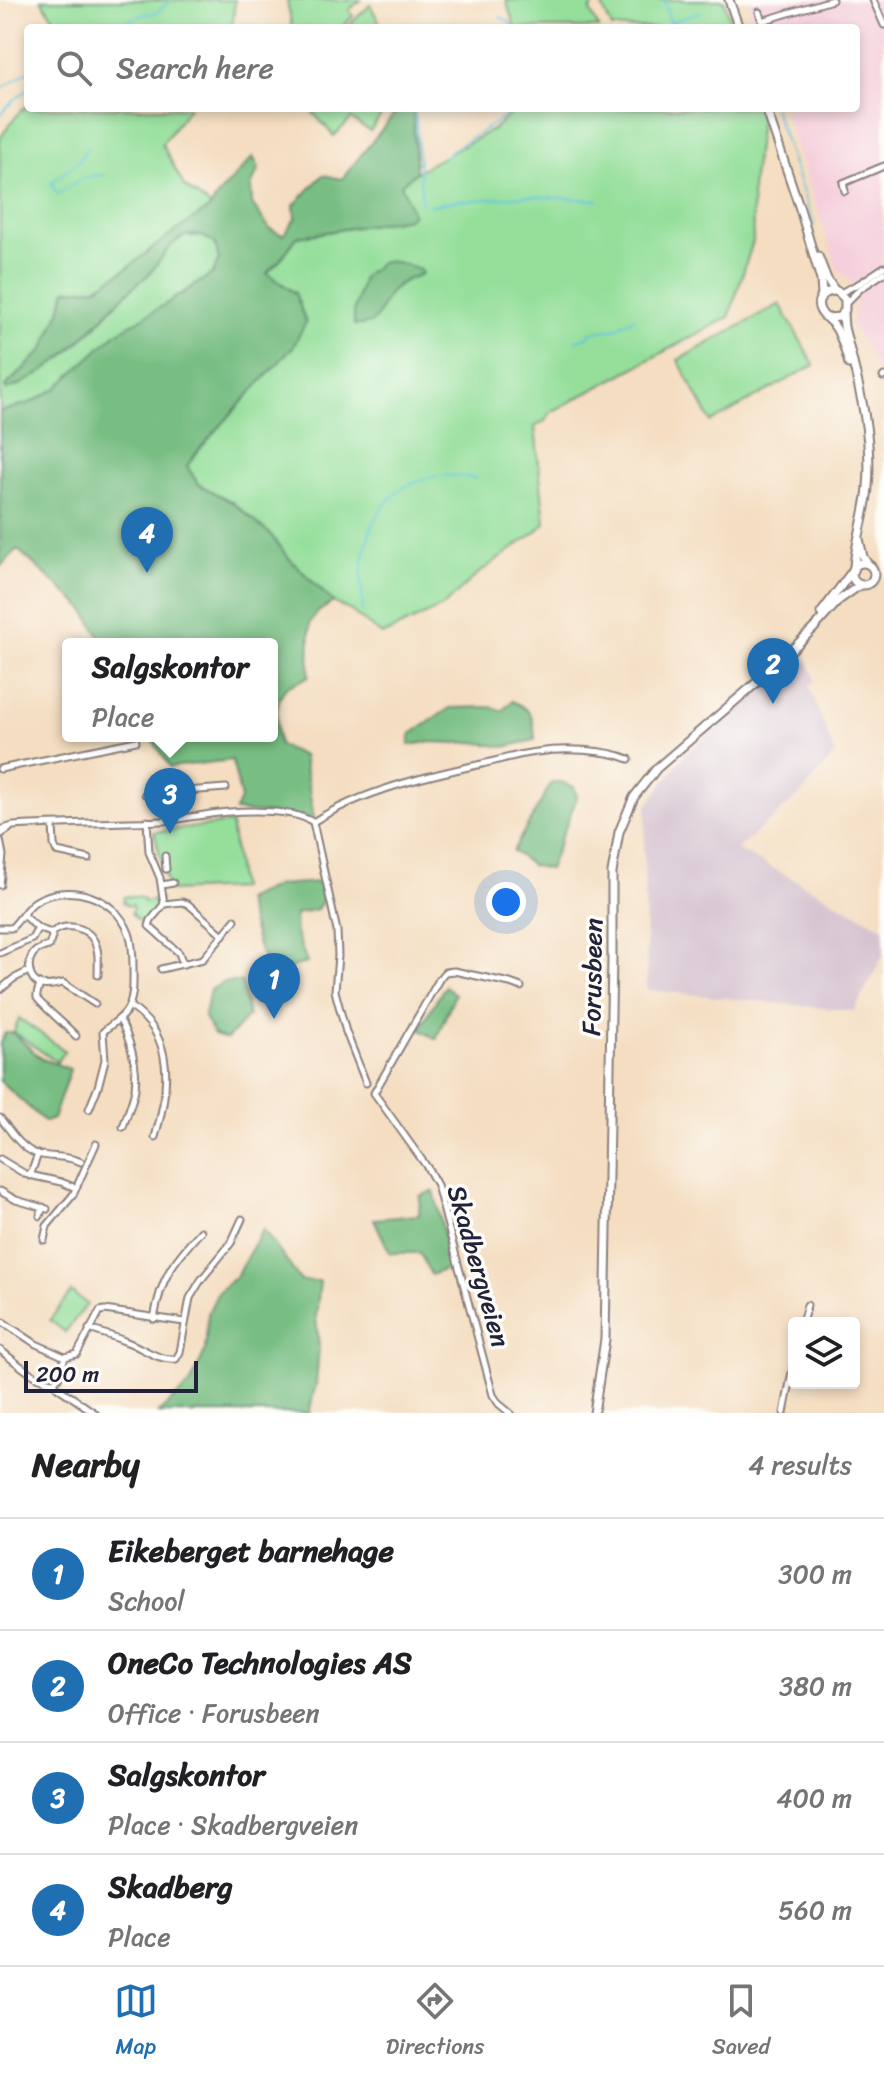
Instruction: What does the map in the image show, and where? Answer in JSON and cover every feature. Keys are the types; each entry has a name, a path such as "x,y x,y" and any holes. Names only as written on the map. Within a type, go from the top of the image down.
{"main road":[{"path":"729,0 738,24"},
{"path":"767,112 821,280 820,310 829,318 839,317 847,302 825,274 800,209"},
{"path":"822,296 837,292"},
{"name":"Forusbeen","path":"809,631 854,568 867,497 869,464 866,427 843,314"},
{"name":"Forusbeen","path":"829,318 839,333 858,386"},
{"name":"Forusbeen","path":"859,537 862,553 875,566"},
{"path":"858,564 875,566 874,577 868,584 860,585 852,577 858,564"},
{"name":"Forusbeen","path":"596,1413 605,1339 612,873 619,832 634,797 657,768 770,671 844,595 860,585"}],"street":[{"path":"759,12 762,21 832,0"},
{"path":"873,0 884,25"},
{"path":"845,191 843,183 884,166"},
{"path":"837,292 884,270"},
{"path":"847,302 884,270"},
{"path":"0,769 131,742"},
{"path":"0,885 3,855 0,835 13,826 172,820 247,812 291,813 313,822 388,789 517,756 575,751 616,754 629,759"},
{"path":"145,794 226,788"},
{"path":"170,793 172,820"},
{"path":"147,821 149,852 162,885 164,904 148,925 179,953 183,964"},
{"path":"313,822 337,931 335,991 346,1032 366,1083"},
{"path":"53,825 57,852 89,859"},
{"path":"165,856 166,869"},
{"path":"162,885 173,883"},
{"path":"2,928 11,928 35,902 62,893 90,896 111,908 125,925 132,948 133,986 129,1006 103,1032 105,1060 89,1109"},
{"path":"164,904 188,904 223,935"},
{"path":"24,916 38,928 51,933 64,926 86,931 97,948 98,975"},
{"path":"161,969 203,959 235,920"},
{"path":"0,953 32,939 38,928"},
{"path":"51,933 51,943 34,954 29,971 34,980 40,985 63,983 95,1004"},
{"path":"0,990 29,971"},
{"name":"Skadbergveien","path":"510,1413 493,1395 437,1185 374,1093 445,972 454,971 521,987"},
{"path":"40,985 39,1002 76,1036"},
{"path":"129,1006 152,1026 165,1058 167,1069 163,1111 155,1137"},
{"path":"119,1019 129,1042 136,1081 123,1127"},
{"path":"0,1118 17,1140 38,1154 62,1156 81,1162"},
{"path":"44,1240 47,1226 76,1188 96,1144"},
{"path":"30,1176 38,1154"},
{"path":"0,1159 19,1172 76,1188"},
{"path":"0,1191 16,1200 45,1208 40,1216"},
{"path":"89,1329 125,1340 156,1355 173,1360 179,1356 193,1292 231,1243 242,1219"},
{"path":"154,1319 166,1275 201,1231"},
{"path":"804,1317 807,1305"},
{"path":"0,1320 36,1344 65,1357 77,1354 99,1313 105,1310 184,1322"},
{"path":"0,1350 38,1377 54,1382"},
{"path":"54,1382 65,1357"},
{"path":"54,1382 95,1413"},
{"path":"784,1413 789,1389"}],"shaded area":[{"path":"748,0 884,0 883,379 851,323 857,301 849,279 838,271 784,112 860,112 860,24 755,24"},
{"path":"798,653 808,662 815,678 809,686 835,754 803,792 737,849 884,928 884,954 854,1011 647,990 644,850 647,806 685,754"}],"green space":[{"path":"41,0 235,0 232,24 58,24"},
{"path":"287,0 361,0 349,10 353,16 345,24 291,24"},
{"path":"506,0 724,0 732,24 610,24 598,2 590,11 597,24 514,24"},
{"path":"370,5 380,23 379,24 350,24"},
{"path":"24,108 24,112 186,112 162,144 184,186 212,207 96,288 66,290 44,349 5,387 61,359 150,273 172,244 185,236 204,236 215,243 219,259 213,273 150,314 85,362 57,388 32,402 0,412 0,138"},
{"path":"313,112 383,112 370,131 351,119 334,136"},
{"path":"396,112 413,112 416,172 401,184 413,214 409,218 297,237 267,273 295,293 306,322 293,347 187,466 198,484 232,502 271,535 287,556 333,602 318,612 310,623 309,676 286,688 278,708 278,638 101,638 84,609 17,549 0,567 0,412 32,402 57,388 115,334 213,273 219,259 215,243 198,235 180,239 148,275 56,362 24,383 6,390 5,387 44,349 66,290 96,288 126,269 211,207 253,157 259,168 251,186 252,204 270,229 283,235 295,219 294,205 323,175 342,179"},
{"path":"513,112 761,112 752,188 753,241 729,317 551,412 546,420 535,427 545,523 480,572 442,607 382,635 351,611 333,602 287,556 271,535 232,502 198,484 187,466 224,419 293,347 295,293 267,273 297,237 409,218 413,214 401,184 416,172 495,128"},
{"path":"383,261 419,269 422,274 392,290 374,320 354,325 354,311 363,277"},
{"path":"780,304 814,365 711,422 678,360"},
{"path":"512,701 531,716 535,740 504,747 474,742 410,745 410,735 450,708 493,707 502,711"},
{"path":"278,738 279,745 303,756 314,818 235,811 241,798 232,760 170,767 154,742 278,742"},
{"path":"552,782 574,787 577,797 549,869 531,865 513,851"},
{"path":"231,823 240,888 169,891 154,832"},
{"path":"319,882 323,900 317,909 295,914 296,933 307,963 271,972 259,949 245,900 278,885"},
{"path":"127,896 142,898 144,902 160,899 160,902 148,920 138,921 131,913 132,905 123,902"},
{"path":"225,982 242,982 248,1016 227,1039 214,1035 204,1017 210,990"},
{"path":"445,986 455,994 436,1039 419,1029"},
{"path":"19,1018 65,1051 57,1062 14,1032"},
{"path":"5,1033 13,1033 42,1059 70,1069 53,1119 45,1122 0,1081 0,1043"},
{"path":"434,1191 451,1267 431,1275 420,1253 390,1253 374,1219 419,1215 420,1196"},
{"path":"263,1229 301,1281 320,1281 316,1317 319,1347 316,1384 309,1413 158,1413 190,1385 205,1351 208,1313 218,1292 236,1276"},
{"path":"71,1292 87,1304 65,1332 50,1320"}],"waterway":[{"path":"119,24 144,14 156,13 171,0"},
{"path":"664,0 671,24"},
{"path":"671,22 701,12"},
{"path":"500,17 510,24"},
{"path":"0,90 24,74"},
{"path":"0,115 24,92"},
{"path":"415,112 422,206"},
{"path":"444,157 510,112"},
{"path":"775,112 814,225"},
{"path":"88,146 78,162 53,181 56,193 75,182 105,175"},
{"path":"429,206 461,200 525,196 598,200"},
{"path":"575,341 589,336 591,332 617,328 635,318"},
{"path":"363,611 361,579 366,546 377,515 390,498 412,484 436,476 476,479"}],"place":[{"name":"Skadberg","path":"147,573"},
{"name":"OneCo Technologies AS","path":"773,704"},
{"name":"Salgskontor","path":"170,834"},
{"name":"Eikeberget barnehage","path":"274,1019"}]}
